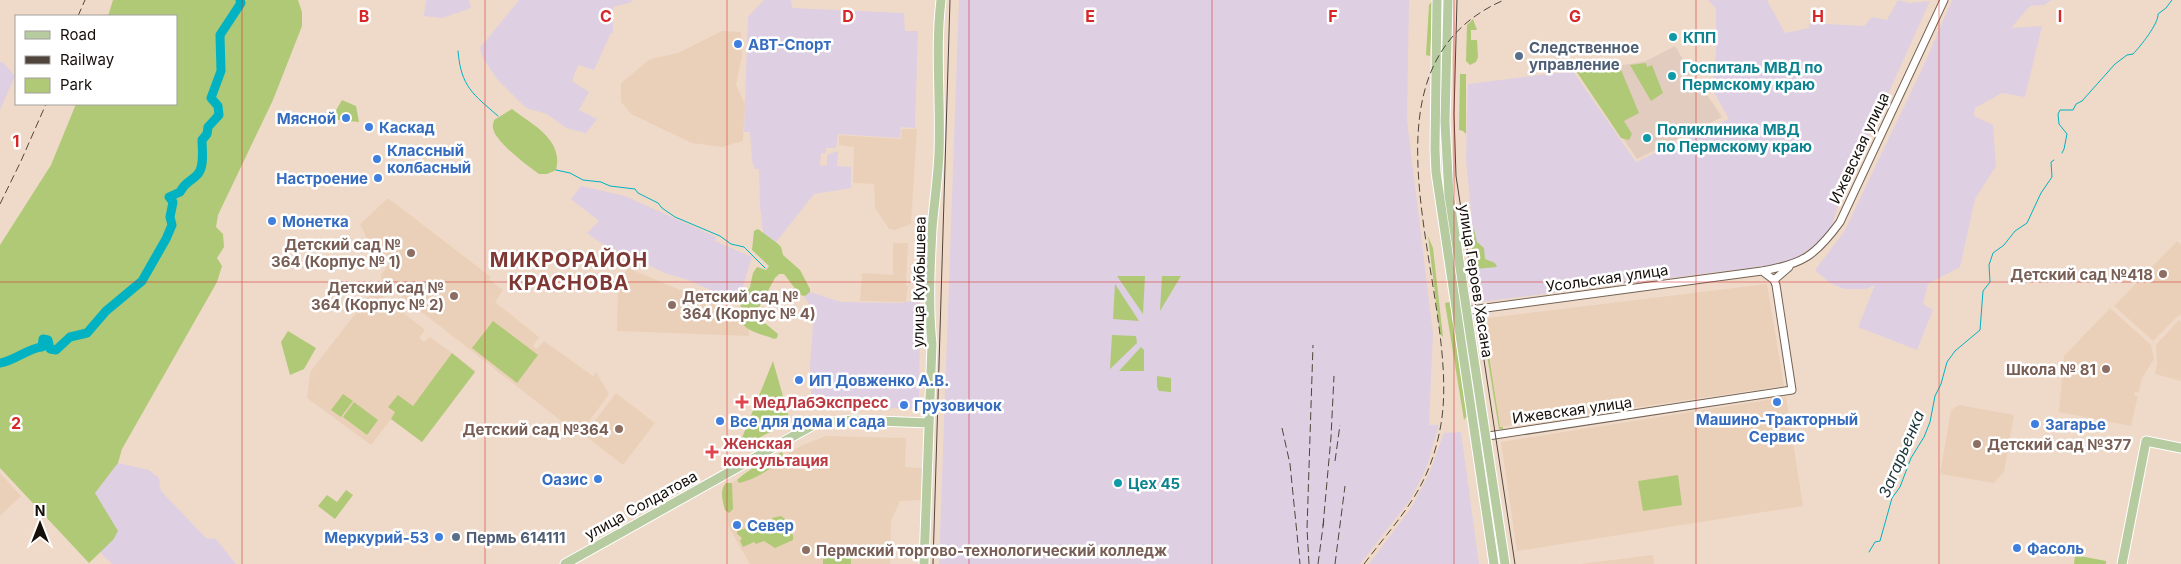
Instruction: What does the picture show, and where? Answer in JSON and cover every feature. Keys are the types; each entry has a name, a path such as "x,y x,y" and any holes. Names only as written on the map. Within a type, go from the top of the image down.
{"main road":[{"name":"улица Куйбышева","path":"924,564 932,344 929,317 932,228 938,184 940,135 941,0"},
{"name":"улица Героев Хасана","path":"1438,0 1435,149 1439,196 1494,564"},
{"name":"улица Героев Хасана","path":"1448,0 1445,148 1449,195 1505,564"},
{"name":"улица Солдатова","path":"565,564 814,424 840,420 929,423"},
{"path":"2122,564 2146,441 2181,448"}],"street":[{"name":"Ижевская улица","path":"1762,271 1795,264 1820,247 1840,222 1944,0"},
{"path":"1762,271 1774,280 1795,264"},
{"name":"Усольская улица","path":"1456,312 1762,271"},
{"name":"Ижевская улица","path":"1476,438 1792,390 1774,280"}],"shaded area":[{"path":"426,0 469,0 471,8 442,18 424,16"},
{"path":"519,0 631,0 632,2 613,7 613,34 611,33 594,70 578,65 572,81 589,92 579,110 597,119 586,133 566,128 547,114 526,108 497,79 483,58 480,48"},
{"path":"764,0 791,0 792,8 904,13 905,31 918,31 915,128 901,127 900,138 838,134 836,148 826,148 826,153 821,153 820,166 827,165 827,155 838,151 837,166 851,167 851,188 814,194 776,242 763,233 759,169 755,169 752,161 750,132 744,132 748,17"},
{"path":"959,0 1409,0 1407,120 1433,334 1429,425 1439,425 1426,469 1410,500 1360,564 939,564"},
{"path":"1708,0 1767,0 1785,33 1809,28 1809,23 1864,26 1872,17 1887,20 1898,0 1910,3 1930,1 1841,198 1829,233 1818,244 1787,263 1480,302 1466,160 1468,84 1573,71 1636,162 1729,119 1712,89 1716,52 1716,9"},
{"path":"1952,0 2052,0 2044,5 2030,6 2011,28 2042,26 2025,97 2002,93 1975,108 1974,116 1993,125 1996,166 1975,199 1960,267 1928,284 1923,304 1933,310 1917,350 1858,327 1875,285 1866,289 1844,289 1830,283 1815,270 1844,232 1923,67"},
{"path":"722,31 741,32 742,56 736,85 745,104 743,141 722,147 692,143 631,114 621,102 621,83 650,59 678,53"},
{"path":"1675,46 1699,87 1701,86 1722,117 1637,159 1610,119 1612,67 1646,61"},
{"path":"0,62 4,63 15,76 0,110"},
{"path":"902,129 917,129 911,224 895,230 889,229 875,208 874,184 853,183 854,147 839,145 839,135 901,139"},
{"path":"581,186 625,196 716,237 715,241 752,257 738,302 688,280 665,273 599,242 587,233 599,221 571,199"},
{"path":"388,198 491,277 489,279 503,290 495,302 539,337 533,346 537,349 544,341 593,376 596,372 609,394 579,435 382,281 381,275 391,261 369,243 360,224"},
{"name":"Детский сад №418","path":"2177,241 2181,245 2181,316 2179,315 2153,341 2114,306"},
{"path":"893,243 908,243 906,302 860,301 862,273 893,275"},
{"name":"Детский сад № 364 (Корпус № 4)","path":"628,268 680,290 705,291 749,319 749,336 617,331 618,283"},
{"path":"1767,284 1784,386 1500,427 1486,328 1488,324 1487,318"},
{"path":"373,291 376,291 425,330 419,338 424,342 430,337 475,370 422,442 391,419 371,445 307,398 310,372"},
{"path":"810,292 841,302 901,303 920,299 919,408 812,409 810,366 814,310 804,297"},
{"name":"Школа № 81","path":"2110,308 2151,345 2154,359 2142,378 2139,392 2135,392 2134,395 2138,396 2131,426 2059,412 2064,356"},
{"path":"2179,320 2181,322 2181,381 2155,374 2157,363 2156,345"},
{"name":"Детский сад №364","path":"616,393 655,423 623,465 584,435"},
{"path":"1786,397 1803,506 1517,551 1501,442"},
{"name":"Детский сад №377","path":"1959,405 2014,415 2004,472 1994,483 1940,474 1951,410"},
{"path":"1461,432 1479,564 1369,564 1411,508 1429,474 1444,433"},
{"path":"826,436 906,438 905,467 922,468 922,500 900,501 891,521 890,564 750,564 728,526 727,485 803,445"},
{"path":"118,463 149,470 159,478 161,491 206,538 216,539 236,564 112,564 100,552 113,540 95,493"},
{"path":"0,473 21,496 0,516"},
{"path":"1653,555 1654,564 1580,564"}],"green space":[{"path":"113,0 298,0 302,12 302,26 273,100 218,215 216,227 223,234 224,247 217,258 222,266 217,282 122,449 118,463 95,493 118,531 113,540 89,563 0,468 0,245 51,165 76,105 178,105 178,15 108,15"},
{"path":"1433,0 1430,56 1426,55 1429,5"},
{"path":"1473,19 1477,30 1471,30 1471,40 1477,40 1478,57 1476,62 1470,65 1466,61 1467,25"},
{"path":"1646,63 1647,67 1652,65 1663,93 1651,101 1630,65"},
{"path":"1619,65 1639,113 1624,121 1632,134 1629,140 1621,138 1574,68"},
{"path":"1460,74 1466,74 1466,134 1459,130"},
{"path":"342,100 356,106 359,122 331,119"},
{"path":"512,109 551,141 557,159 556,170 547,174 539,174 499,140 493,128 494,120"},
{"path":"1469,226 1474,229 1477,242 1484,248 1485,259 1495,263 1497,267 1475,269"},
{"path":"758,229 781,247 783,255 800,270 810,289 810,292 805,296 800,295 784,274 779,274 775,278 756,313 760,319 778,334 777,338 774,339 749,330 741,319 740,303 750,287 753,273 757,267 766,270 769,266 752,250 754,231"},
{"path":"1428,236 1433,248 1443,337 1440,334"},
{"path":"1117,276 1145,276 1143,314"},
{"path":"1162,276 1181,276 1160,311"},
{"path":"1115,284 1139,321 1113,319"},
{"path":"1450,302 1467,416 1464,420 1445,303"},
{"path":"1487,317 1485,328 1500,427 1503,427 1503,429 1499,429 1481,318"},
{"path":"493,321 538,355 517,383 472,348"},
{"path":"288,331 316,348 304,369 290,375 281,342"},
{"path":"1112,335 1136,336 1137,343 1110,369"},
{"path":"1141,347 1144,350 1144,371 1119,371"},
{"path":"452,353 475,372 422,442 391,419 395,412 388,407 398,395 413,406"},
{"path":"773,361 790,421 737,450"},
{"path":"1157,376 1171,378 1171,392 1159,391"},
{"path":"343,394 353,401 341,417 331,410"},
{"path":"354,402 378,420 367,435 343,417"},
{"path":"782,452 784,458 774,466 757,476 739,483 737,480 747,472"},
{"path":"1678,475 1682,505 1643,511 1638,481"},
{"path":"726,483 732,483 733,509 729,513 725,510 722,496"},
{"path":"346,490 353,495 335,519 318,506 327,495 337,502"},
{"path":"781,516 785,519 789,533 793,535 793,540 775,548 764,541 756,544 754,542 743,547 740,541 742,538 737,534 737,530 744,529 755,522 770,530 772,528 772,518"},
{"path":"823,555 851,555 851,564 823,564"},
{"path":"2075,555 2106,561 2106,564 2074,564"}],"waterway":[{"path":"0,363 42,347 43,339 48,340 50,349 56,350 70,337 87,333 106,311 142,281 172,225 170,217 173,202 169,197 180,192 200,172 202,140 207,134 208,127 219,115 218,106 211,98 221,71 220,35 241,3 240,0"},
{"name":"Загарьенка","path":"2062,153 2067,134 2059,124 2058,114 2060,110 2073,110 2076,104 2082,101 2115,64 2127,55 2133,54 2152,29 2158,14 2172,0"},
{"path":"458,51 465,82 475,95 498,116"},
{"name":"Загарьенка","path":"1869,552 1875,542 1880,541 1892,498 1900,487 1911,458 1924,437 1930,422 1935,396 1941,384 1947,362 1955,351 1980,330 1983,291 1990,282 1989,265 1993,253 2004,245 2015,231 2027,223 2041,193 2052,177 2051,162 2054,160"},
{"path":"556,170 570,173 583,180 635,189 638,193 658,203 675,217 720,236 731,244 744,247 765,268"}],"tram line":[{"path":"933,564 950,0"},
{"path":"1457,0 1454,114 1456,176 1515,564"}],"railway":[{"path":"78,15 85,0"},
{"path":"1364,564 1402,515 1422,484 1430,466 1441,424 1443,372 1420,191 1418,132 1428,78 1455,33 1504,0"},
{"path":"0,204 46,105"},
{"path":"1309,564 1307,529 1313,345"},
{"path":"1323,526 1334,376"},
{"path":"1335,461 1340,425"},
{"path":"1282,428 1290,464 1300,564"},
{"path":"1335,564 1345,486"},
{"path":"1318,564 1324,519"}],"place":[{"name":"КПП","path":"1673,37"},
{"name":"АВТ-Спорт","path":"738,44"},
{"name":"Следственное управление","path":"1519,56"},
{"name":"Госпиталь МВД по Пермскому краю","path":"1672,76"},
{"name":"Мясной","path":"346,118"},
{"name":"Каскад","path":"369,127"},
{"name":"Поликлиника МВД по Пермскому краю","path":"1647,138"},
{"name":"Классный колбасный","path":"377,159"},
{"name":"Настроение","path":"378,178"},
{"name":"Монетка","path":"272,221"},
{"name":"Детский сад № 364 (Корпус № 1)","path":"411,253"},
{"name":"Детский сад №418","path":"2163,274"},
{"name":"Детский сад № 364 (Корпус № 2)","path":"454,296"},
{"name":"Детский сад № 364 (Корпус № 4)","path":"672,305"},
{"name":"Школа № 81","path":"2106,369"},
{"name":"ИП Довженко А.В.","path":"799,380"},
{"name":"МедЛабЭкспресс","path":"742,402"},
{"name":"Машино-Тракторный Сервис","path":"1777,402"},
{"name":"Грузовичок","path":"904,405"},
{"name":"Все для дома и сада","path":"720,421"},
{"name":"Загарье","path":"2035,424"},
{"name":"Детский сад №364","path":"619,429"},
{"name":"Детский сад №377","path":"1977,444"},
{"name":"Женская консультация","path":"712,452"},
{"name":"Оазис","path":"598,479"},
{"name":"Цех 45","path":"1118,483"},
{"name":"Север","path":"737,525"},
{"name":"Меркурий-53","path":"439,537"},
{"name":"Пермь 614111","path":"456,537"},
{"name":"Фасоль","path":"2017,548"},
{"name":"Пермский торгово-технологический колледж","path":"806,550"}],"district":[{"name":"МИКРОРАЙОН КРАСНОВА","path":"569,272"}]}
